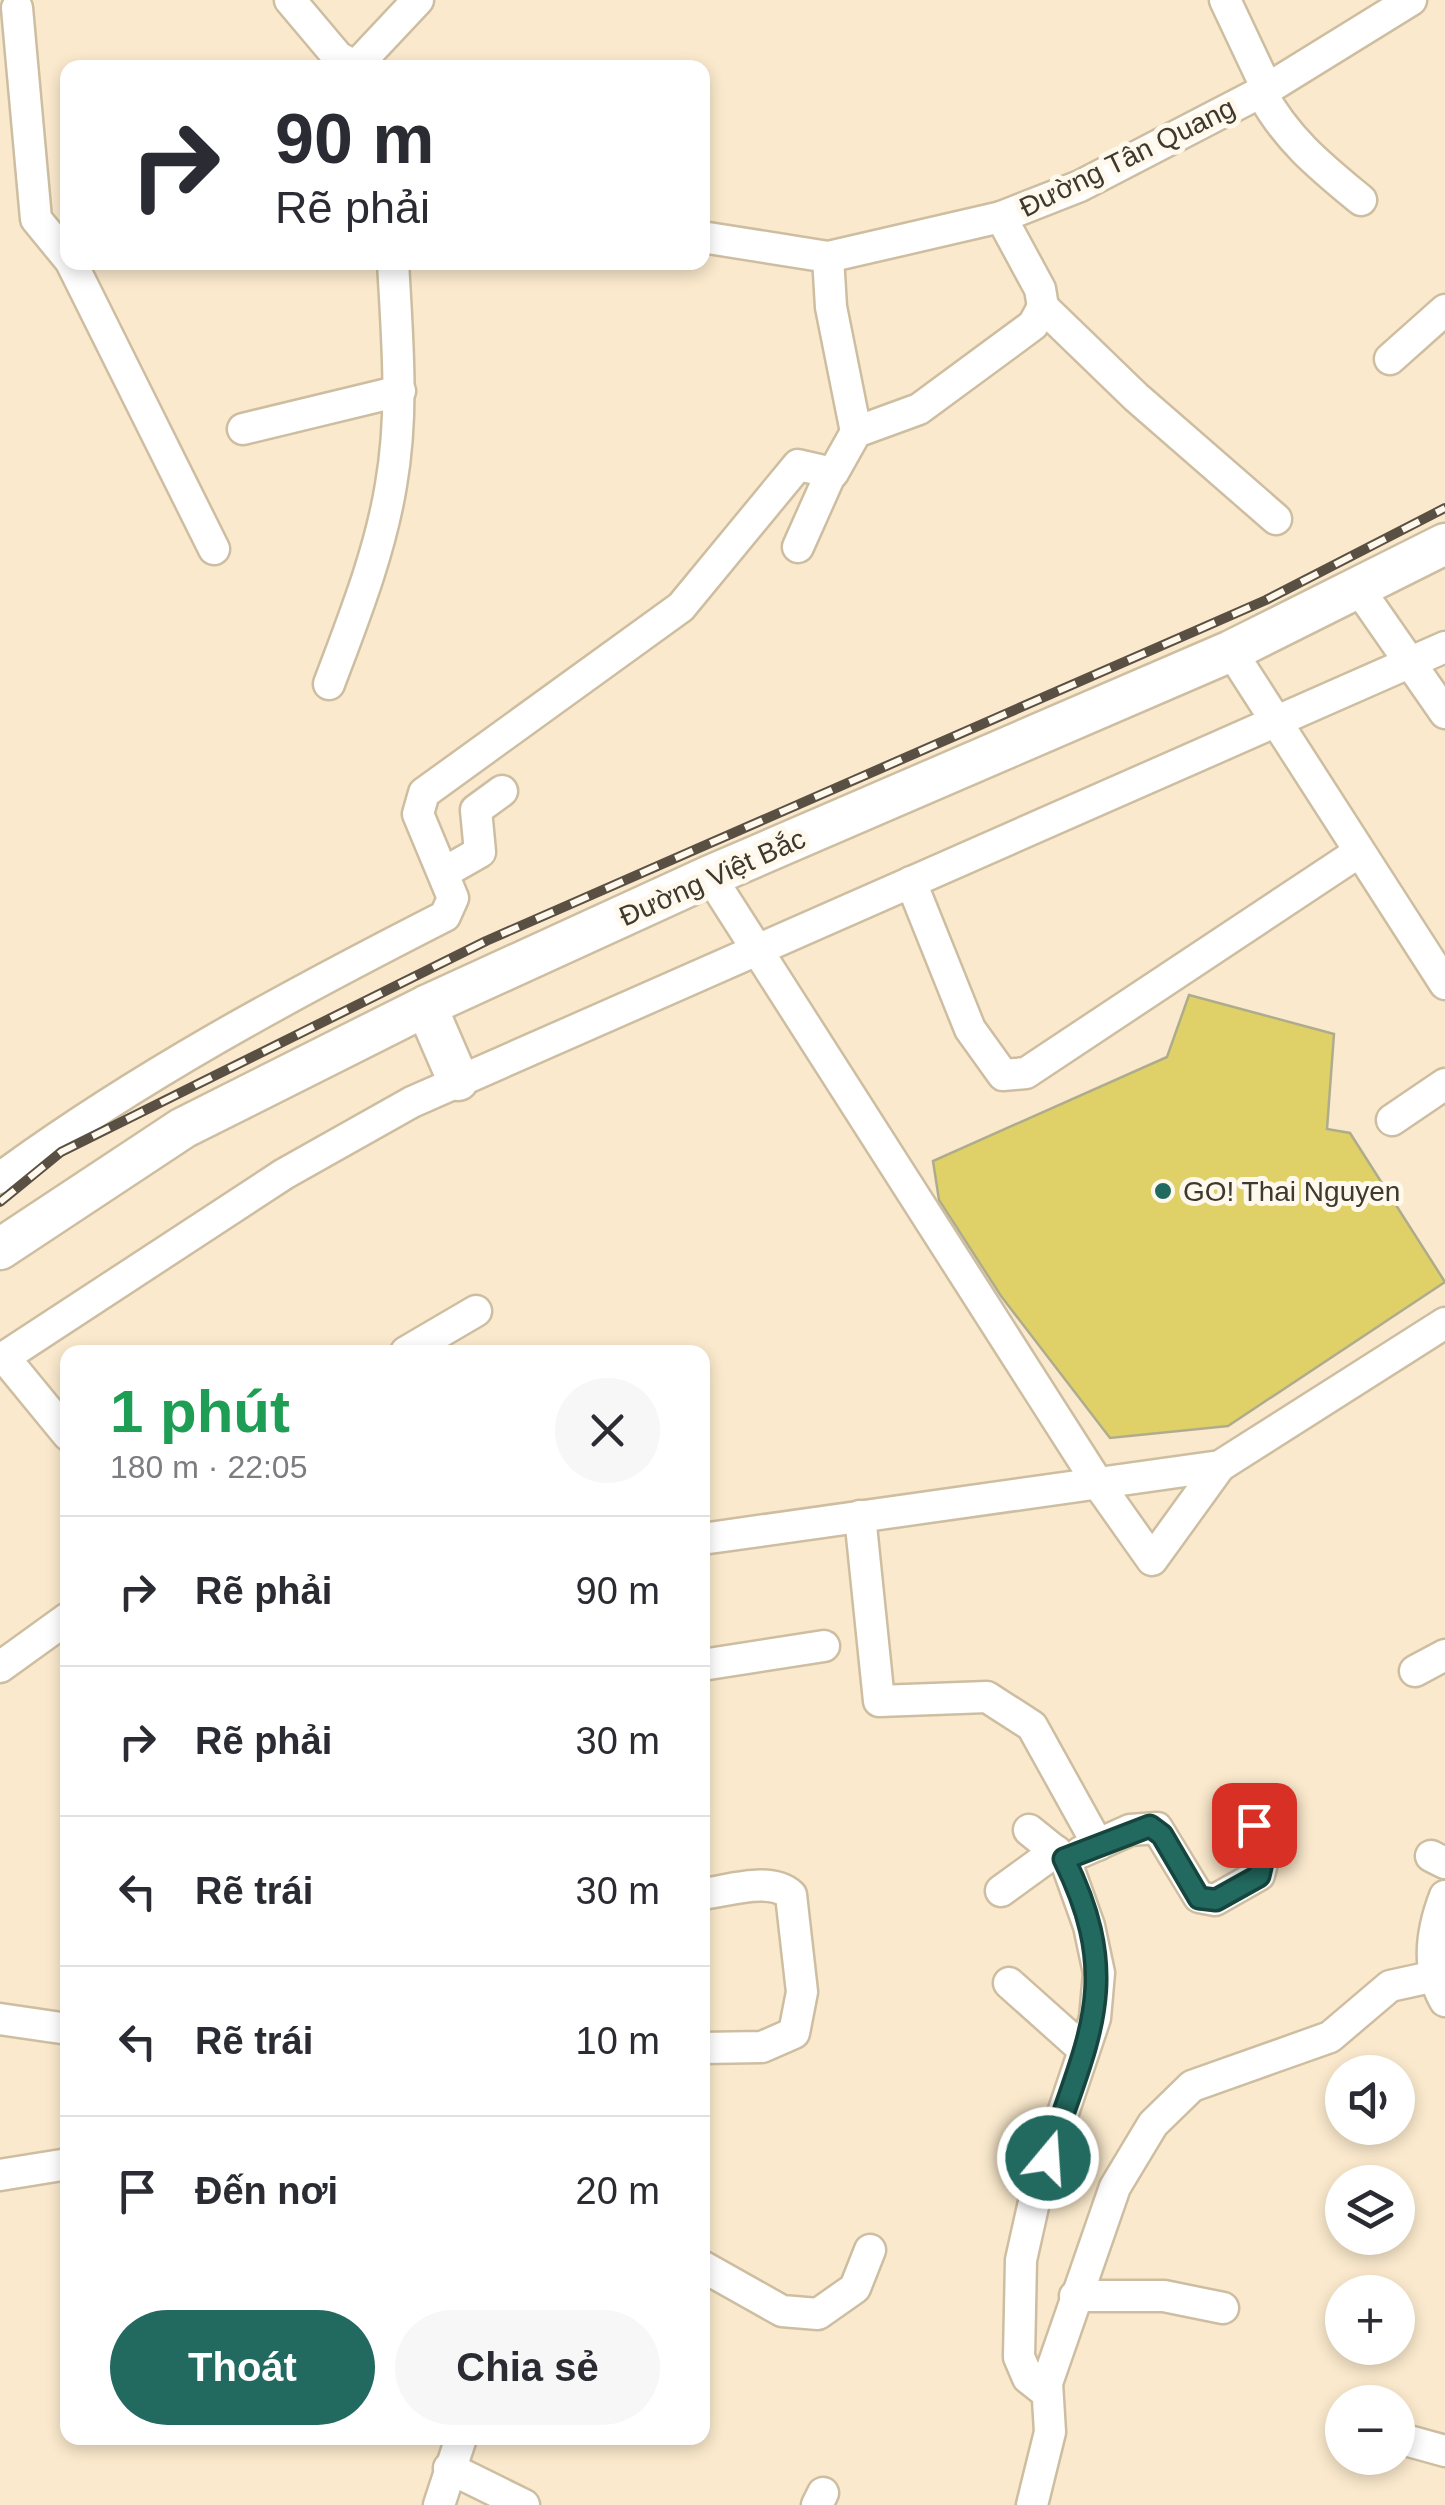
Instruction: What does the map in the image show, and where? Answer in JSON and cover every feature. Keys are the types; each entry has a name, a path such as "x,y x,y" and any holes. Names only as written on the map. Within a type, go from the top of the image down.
{"main road":[{"name":"Đường Việt Bắc","path":"0,1250 183,1128 426,1006 710,876 1232,650 1445,544"},
{"path":"426,1006 458,1080"}],"street":[{"path":"290,0 344,60"},
{"path":"354,60 418,0"},
{"path":"1225,0 1278,125 1361,200"},
{"name":"Đường Tân Quang","path":"710,238 828,257 1002,217 1080,186 1264,91 1410,0"},
{"path":"19,6 34,209 36,220 60,249"},
{"path":"1002,217 1040,289 1043,307 1136,397 1276,519"},
{"path":"798,546 831,473 838,468 856,432 831,308 828,257"},
{"path":"74,270 214,549"},
{"path":"330,684 362,594 391,486 400,392 393,270"},
{"path":"856,432 919,409 1033,325 1043,307"},
{"path":"1390,359 1445,310"},
{"path":"243,429 400,392"},
{"path":"0,1178 56,1137 181,1059 318,981 446,916 453,898 418,814 424,793 682,608 798,465 831,473"},
{"path":"1356,585 1445,712"},
{"path":"60,1426 2,1359 284,1174 458,1080 1445,647"},
{"path":"1232,650 1445,984"},
{"path":"444,872 480,852 476,810 502,791"},
{"path":"910,882 970,1029 1003,1075 1026,1072 1359,852"},
{"path":"710,876 1152,1560 1220,1466 1445,1323"},
{"path":"1392,1120 1445,1084"},
{"path":"418,1345 476,1311"},
{"path":"710,1537 1220,1466"},
{"path":"860,1516 879,1701 988,1697 1032,1726 1098,1844"},
{"path":"0,1667 60,1624"},
{"path":"710,1664 824,1646"},
{"path":"1415,1671 1445,1656"},
{"path":"1001,1890 1060,1855 1142,1827 1157,1828 1199,1898 1216,1900 1259,1876 1262,1863 1249,1801"},
{"path":"1030,1830 1060,1855 1090,1926 1099,1972 1095,2018 1036,2193 1021,2260 1020,2357 1028,2378 1047,2393"},
{"path":"710,1893 768,1885 782,1887 791,1895 802,1992 794,2033 780,2043 710,2047"},
{"path":"1032,2505 1050,2432 1047,2393 1075,2296 1115,2187 1153,2124 1192,2086 1330,2037 1390,1986 1441,1985 1435,1932 1445,1896"},
{"path":"1009,1983 1084,2050"},
{"path":"2,2022 60,2028"},
{"path":"0,2175 60,2165"},
{"path":"710,2270 782,2311 818,2314 855,2288 870,2250"},
{"path":"1075,2296 1164,2296 1223,2308"},
{"path":"1415,2443 1445,2451"},
{"path":"439,2505 458,2445"},
{"path":"449,2468 524,2505"}],"building":[{"name":"GO! Thai Nguyen","path":"1189,995 1334,1034 1327,1129 1350,1133 1445,1282 1228,1426 1110,1438 1001,1296 939,1200 933,1161 1167,1057"}],"railway":[{"path":"0,1202 61,1152 486,941 1266,600 1445,508"}],"place":[{"name":"GO! Thai Nguyen","path":"1163,1191"}],"route":[{"path":"1048,2158 1095,2018 1098,1996 1099,1972 1090,1926 1064,1859 1130,1830 1150,1826 1162,1835 1199,1898 1216,1900 1253,1883 1259,1876 1262,1863 1254,1825"}]}
